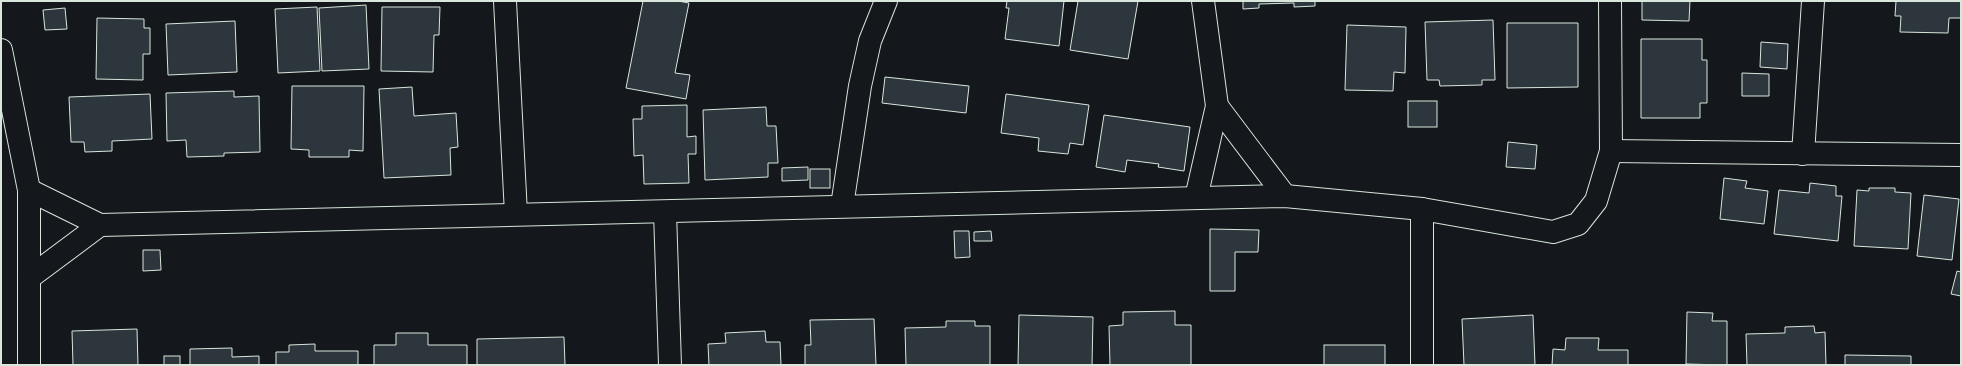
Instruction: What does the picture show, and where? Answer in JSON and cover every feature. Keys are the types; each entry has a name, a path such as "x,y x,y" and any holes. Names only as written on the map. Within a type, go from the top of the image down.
{"street":[{"path":"505,1 516,214"},
{"path":"842,206 860,86 870,41 886,1"},
{"path":"1196,198 1217,106 1203,1"},
{"path":"30,190 100,225 1285,196 1422,210 1553,232 1578,224 1596,201 1611,151 1610,1"},
{"path":"1803,154 1813,1"},
{"path":"1,50 30,190 30,365"},
{"path":"1217,106 1285,196"},
{"path":"1611,151 1961,155"},
{"path":"1422,210 1422,365"},
{"path":"664,212 670,365"},
{"path":"30,278 100,225"}],"building":[{"path":"643,1 678,1 689,3 675,73 690,75 686,99 626,88"},
{"path":"1007,1 1064,1 1059,46 1005,39 1009,8 1006,8"},
{"path":"1078,1 1138,1 1128,59 1070,50"},
{"path":"1243,1 1315,1 1315,6 1294,7 1294,3 1259,4 1259,8 1243,9"},
{"path":"1642,1 1690,1 1689,21 1642,20"},
{"path":"1896,1 1961,1 1961,18 1949,18 1948,33 1900,32 1901,16 1895,16"},
{"path":"366,5 369,69 322,71 319,8"},
{"path":"317,7 320,71 278,73 275,9"},
{"path":"382,7 440,7 439,35 434,35 433,72 381,71"},
{"path":"65,8 67,29 45,30 43,10"},
{"path":"97,18 144,19 144,28 150,28 150,54 143,54 143,80 96,79"},
{"path":"1493,20 1495,80 1482,80 1482,85 1440,86 1439,80 1427,80 1425,22"},
{"path":"235,21 237,72 168,75 166,24"},
{"path":"1507,23 1578,23 1578,87 1507,88"},
{"path":"1347,25 1406,27 1405,73 1394,72 1393,91 1345,90"},
{"path":"1641,39 1702,39 1702,60 1707,60 1707,103 1700,103 1700,118 1641,118"},
{"path":"1761,42 1788,44 1787,69 1760,67"},
{"path":"1742,73 1769,74 1769,96 1742,96"},
{"path":"885,77 969,86 966,113 882,103"},
{"path":"292,86 364,86 363,151 349,150 349,157 309,157 309,150 291,149"},
{"path":"412,87 414,116 456,113 458,147 450,148 451,175 384,178 379,89"},
{"path":"234,91 234,97 259,96 260,152 224,153 224,156 187,157 186,140 167,141 166,93"},
{"path":"150,94 152,139 112,141 112,151 85,152 84,142 71,142 69,97"},
{"path":"1006,94 1089,105 1083,145 1070,143 1068,154 1038,151 1039,138 1001,133"},
{"path":"1408,101 1437,101 1437,127 1408,127"},
{"path":"687,105 687,137 696,136 696,154 688,154 689,183 644,184 643,155 634,156 633,119 642,119 642,106"},
{"path":"766,107 767,126 776,126 778,163 768,163 768,177 705,180 703,110"},
{"path":"1104,115 1190,127 1184,171 1158,167 1159,164 1127,160 1125,172 1096,167"},
{"path":"1508,142 1537,145 1535,169 1506,167"},
{"path":"808,167 808,180 782,181 782,168"},
{"path":"810,169 830,169 830,188 810,188"},
{"path":"1724,178 1747,181 1745,188 1768,191 1764,224 1720,219"},
{"path":"1810,183 1836,186 1836,196 1842,196 1838,241 1774,234 1779,190 1809,193"},
{"path":"1869,188 1895,188 1895,192 1911,193 1908,249 1854,246 1857,190 1869,191"},
{"path":"1924,195 1959,199 1952,260 1917,256"},
{"path":"1210,229 1259,230 1258,252 1235,252 1235,291 1210,291"},
{"path":"954,231 969,231 970,257 955,258"},
{"path":"991,231 992,241 974,241 974,232"},
{"path":"143,250 160,250 161,270 143,271"},
{"path":"1957,271 1961,272 1961,296 1951,294"},
{"path":"1175,311 1175,325 1191,325 1191,365 1110,365 1109,326 1123,325 1123,312"},
{"path":"1687,312 1713,313 1712,321 1727,321 1727,365 1686,364"},
{"path":"1019,315 1093,317 1092,365 1018,365"},
{"path":"1533,315 1535,365 1464,365 1462,319"},
{"path":"874,319 876,365 805,365 805,345 811,345 810,320"},
{"path":"946,321 975,321 975,326 990,326 990,365 906,365 905,328 946,327"},
{"path":"1814,326 1815,333 1825,332 1826,365 1747,365 1746,334 1785,333 1785,327"},
{"path":"137,329 138,365 73,365 72,331"},
{"path":"765,331 766,342 780,342 781,365 709,365 708,344 726,343 725,333"},
{"path":"396,333 428,333 428,345 467,345 467,365 374,365 374,345 396,345"},
{"path":"564,337 565,365 477,365 477,339"},
{"path":"1566,338 1599,338 1598,350 1628,350 1628,365 1552,365 1553,349 1565,350"},
{"path":"315,344 315,351 358,351 358,365 276,365 276,352 289,352 289,345"},
{"path":"1324,345 1385,345 1385,365 1324,365"},
{"path":"232,348 232,357 259,356 259,365 190,365 190,349"},
{"path":"1845,355 1911,356 1911,365 1845,365"},
{"path":"164,356 180,356 180,365 164,365"}]}
